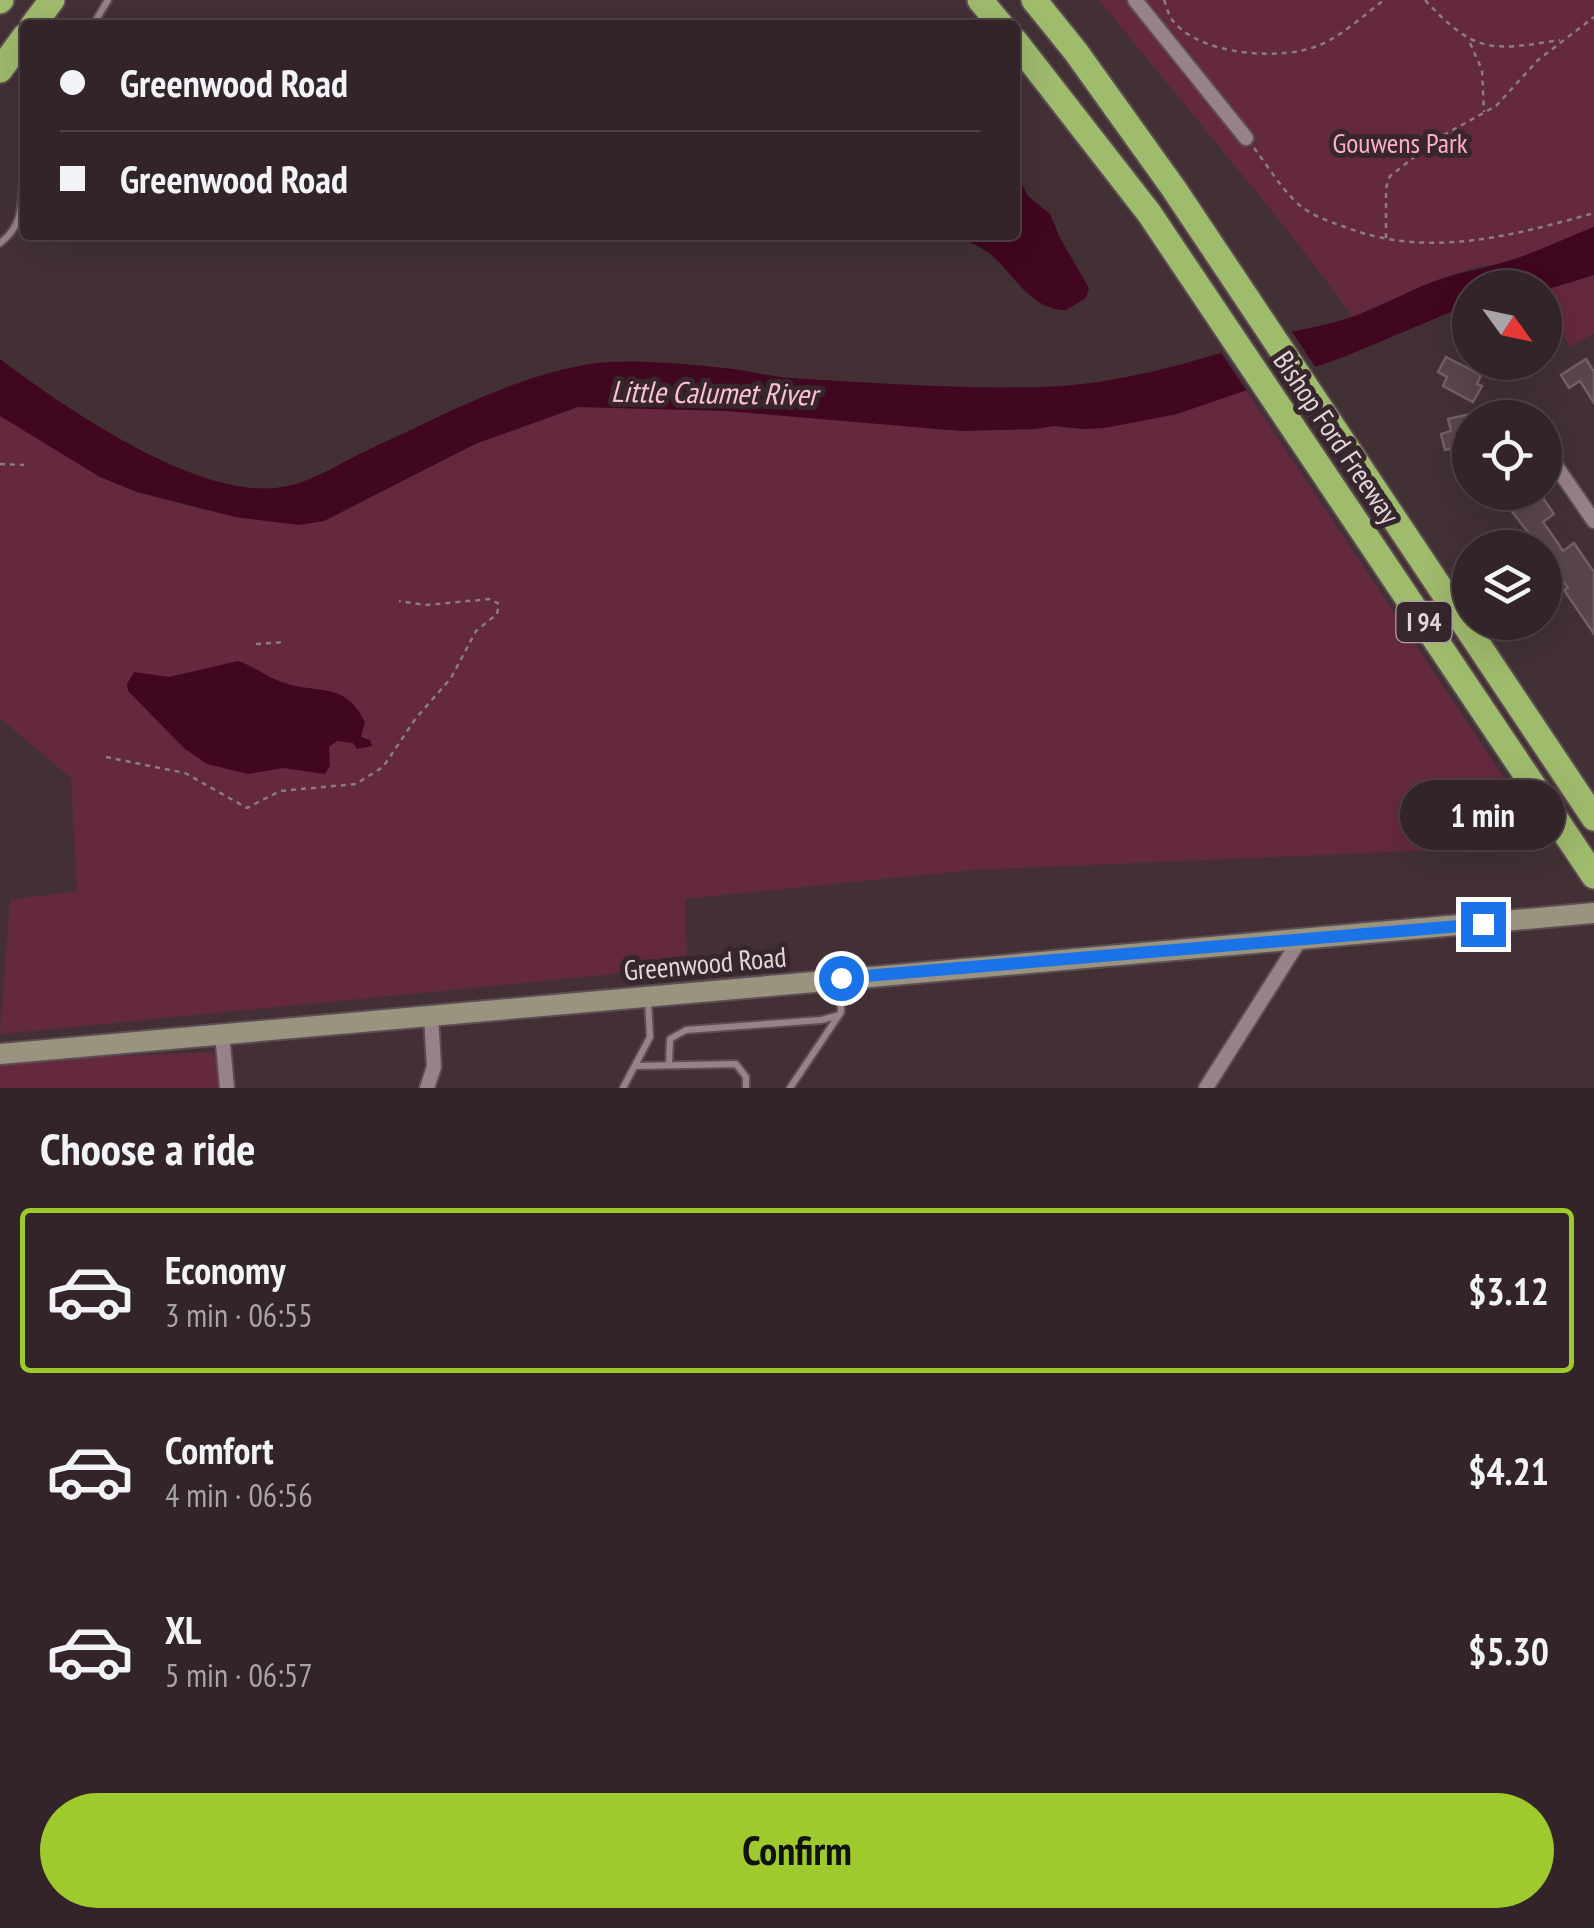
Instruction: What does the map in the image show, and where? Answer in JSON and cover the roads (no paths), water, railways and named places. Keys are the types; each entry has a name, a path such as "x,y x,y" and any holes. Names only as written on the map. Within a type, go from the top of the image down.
{"highway":[{"path":"37,20 52,0"},
{"path":"980,0 997,20"},
{"name":"Bishop Ford Freeway","path":"1034,0 1130,124 1590,812"},
{"path":"0,70 20,43"},
{"name":"Bishop Ford Freeway","path":"1020,47 1102,150 1210,302 1594,876"}],"street":[{"path":"1135,0 1246,138"},
{"path":"1562,475 1594,521"},
{"name":"Greenwood Road","path":"0,1054 1594,913"},
{"path":"1206,1088 1299,941"},
{"path":"427,1088 434,1067 430,1015"},
{"path":"222,1034 226,1088"}],"lane":[{"path":"0,243 14,232 20,221"},
{"path":"790,1088 842,1008 841,978"},
{"path":"624,1088 650,1037 647,995"},
{"path":"669,1066 670,1040 686,1030 836,1016"},
{"path":"636,1066 736,1064 746,1077 746,1088"}],"water":[{"path":"1020,181 1028,196 1050,214 1089,288 1086,298 1066,310 1044,305 981,248 964,240 1020,240"},
{"path":"1594,227 1594,275 1562,285 1562,270 1474,270 1519,257"},
{"name":"Little Calumet River","path":"1452,276 1452,312 1341,358 1177,414 1105,428 1053,426 961,431 727,411 578,407 475,444 324,521 299,525 235,517 137,492 100,477 0,416 0,359 86,419 155,457 222,483 271,488 314,477 505,388 590,364 658,362 783,377 945,386 1068,386 1158,370 1349,318"},
{"path":"238,661 282,682 329,691 349,700 365,722 361,737 370,740 372,746 357,749 353,743 337,741 329,747 330,766 325,774 283,768 248,774 207,764 185,749 128,691 127,684 134,672 169,677"}],"park label":[{"name":"Gouwens Park","path":"1400,142"}]}
